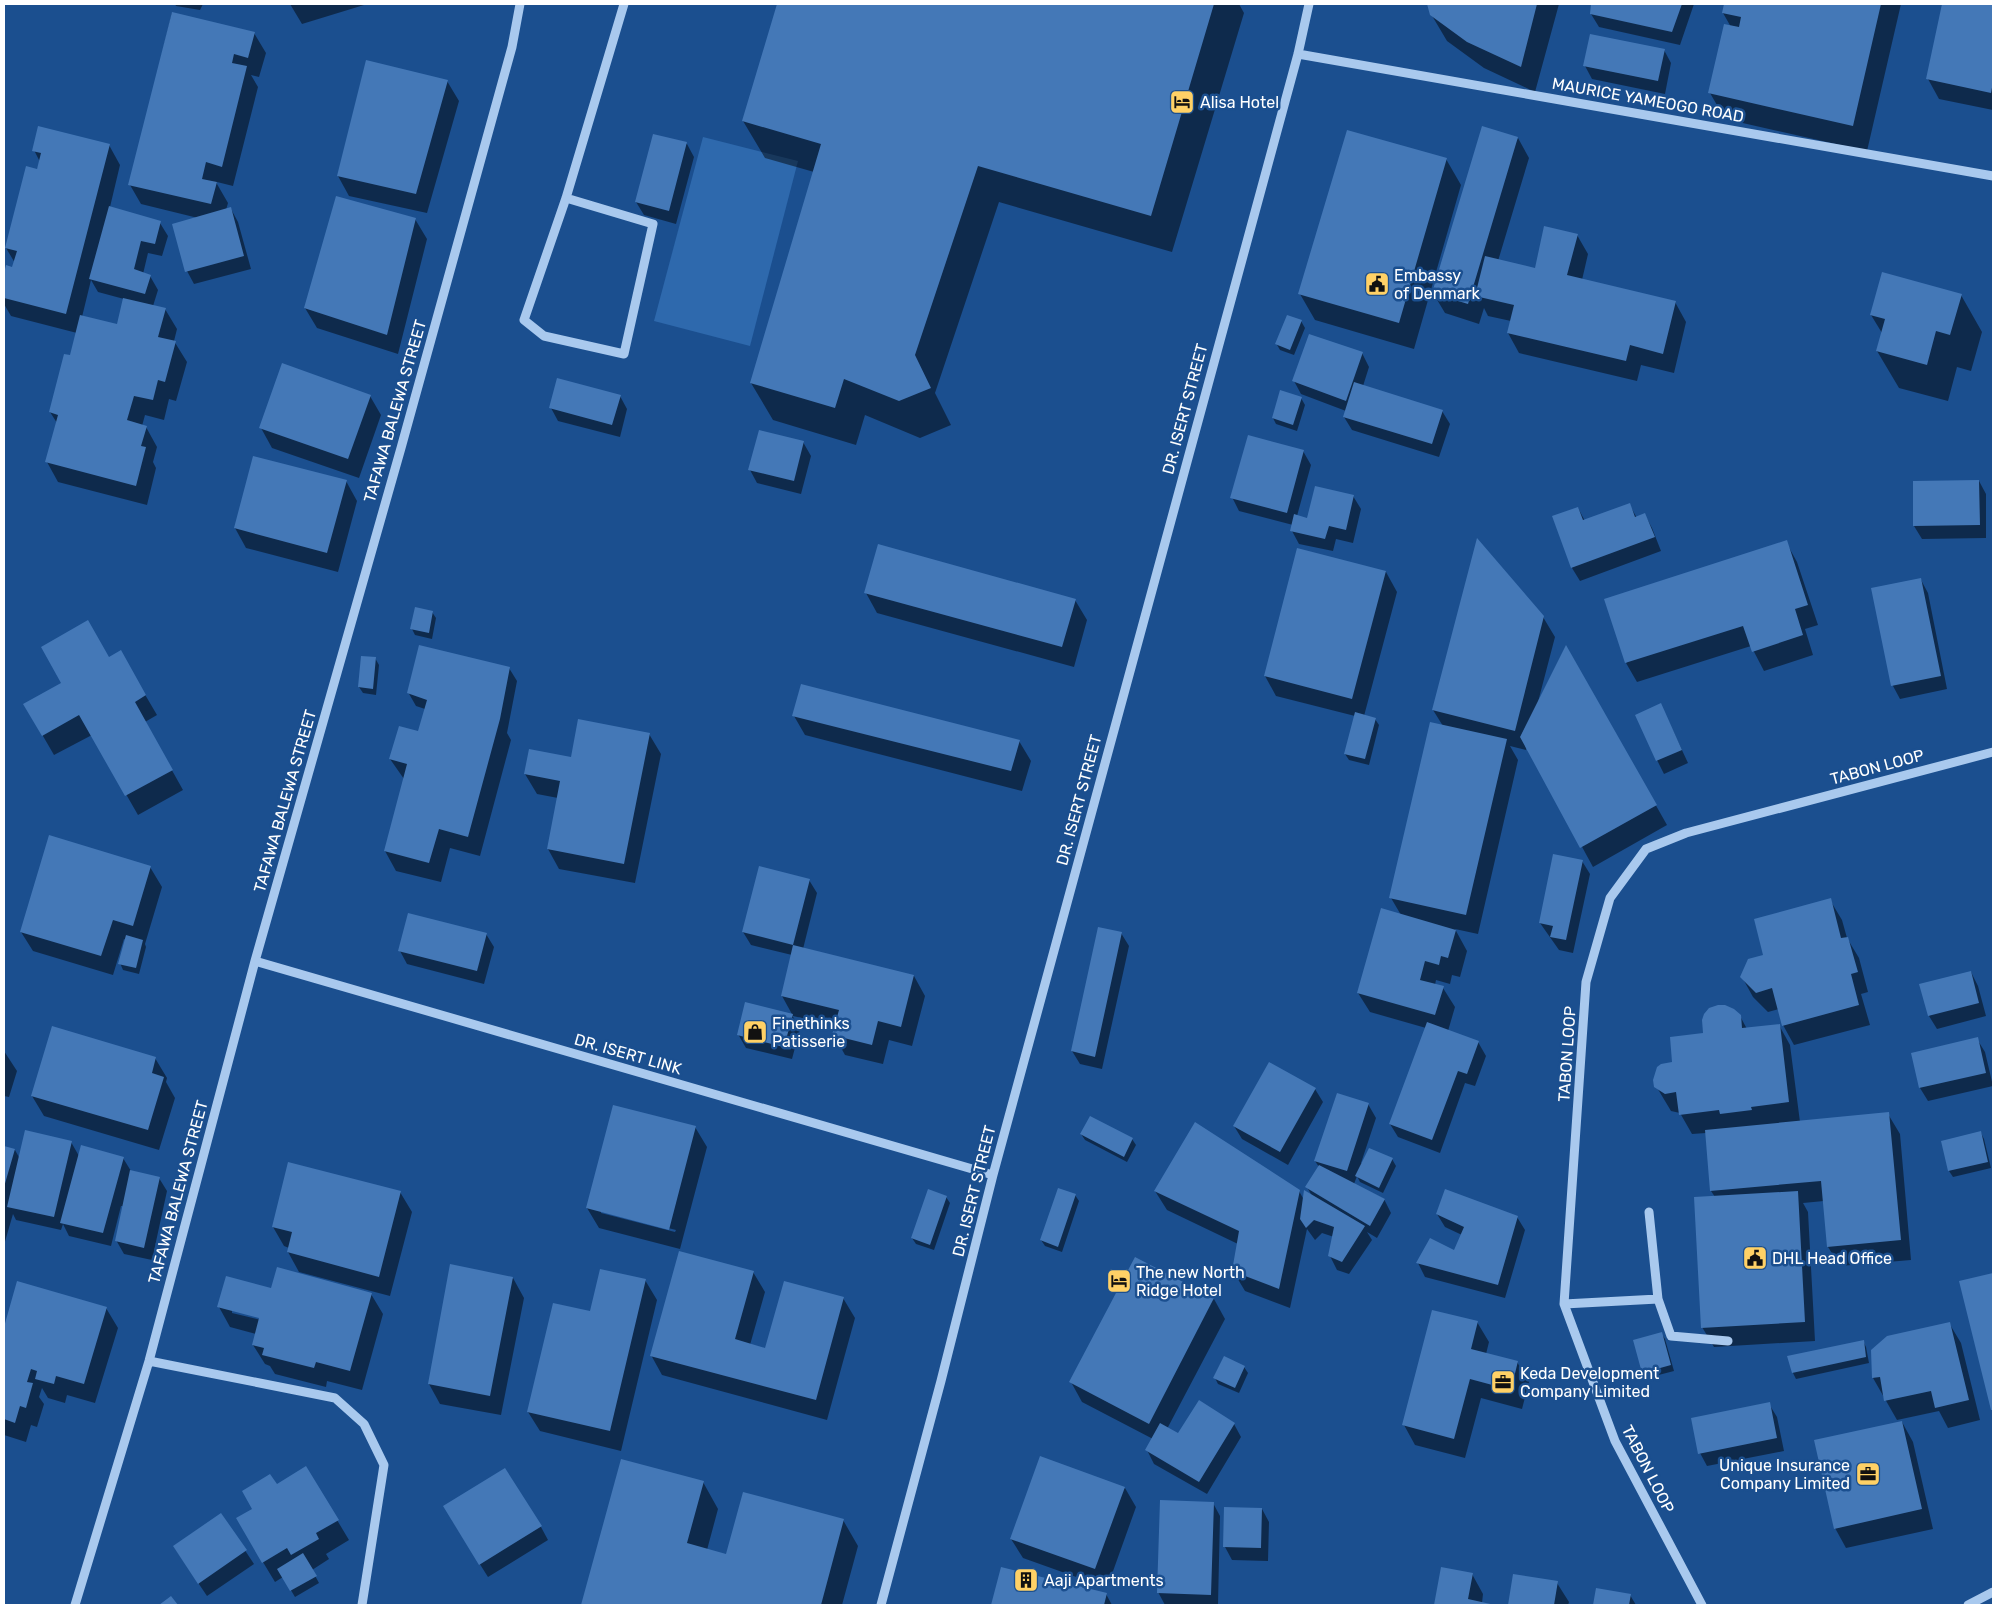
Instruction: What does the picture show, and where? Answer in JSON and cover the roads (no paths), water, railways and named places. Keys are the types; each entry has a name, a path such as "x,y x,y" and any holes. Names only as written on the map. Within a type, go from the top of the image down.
{"street":[{"name":"TAFAWA BALEWA STREET","path":"75,1605 149,1361 255,961 512,46 520,4"},
{"path":"566,198 654,224 624,354 544,336 524,320 566,198 624,4"},
{"name":"DR. ISERT STREET","path":"881,1605 941,1381 993,1175 1298,54 1309,4"},
{"name":"MAURICE YAMEOGO ROAD","path":"1298,54 1993,176"},
{"name":"TABON LOOP","path":"1702,1605 1615,1441 1564,1304 1586,982 1610,898 1646,849 1686,833 1993,752"},
{"name":"DR. ISERT LINK","path":"255,961 993,1175"},
{"path":"1649,1212 1658,1299 1671,1336 1728,1341"},
{"path":"1564,1304 1658,1299"},
{"path":"149,1361 336,1398 364,1424 384,1465 362,1605"},
{"path":"1968,1605 1993,1592"}],"place":[{"name":"Alisa Hotel","path":"1182,102"},
{"name":"Embassy of Denmark","path":"1377,284"},
{"name":"Finethinks Patisserie","path":"755,1032"},
{"name":"DHL Head Office","path":"1755,1258"},
{"name":"The new North Ridge Hotel","path":"1119,1281"},
{"name":"Keda Development Company Limited","path":"1503,1382"},
{"name":"Unique Insurance Company Limited","path":"1868,1474"},
{"name":"Aaji Apartments","path":"1026,1580"}]}
